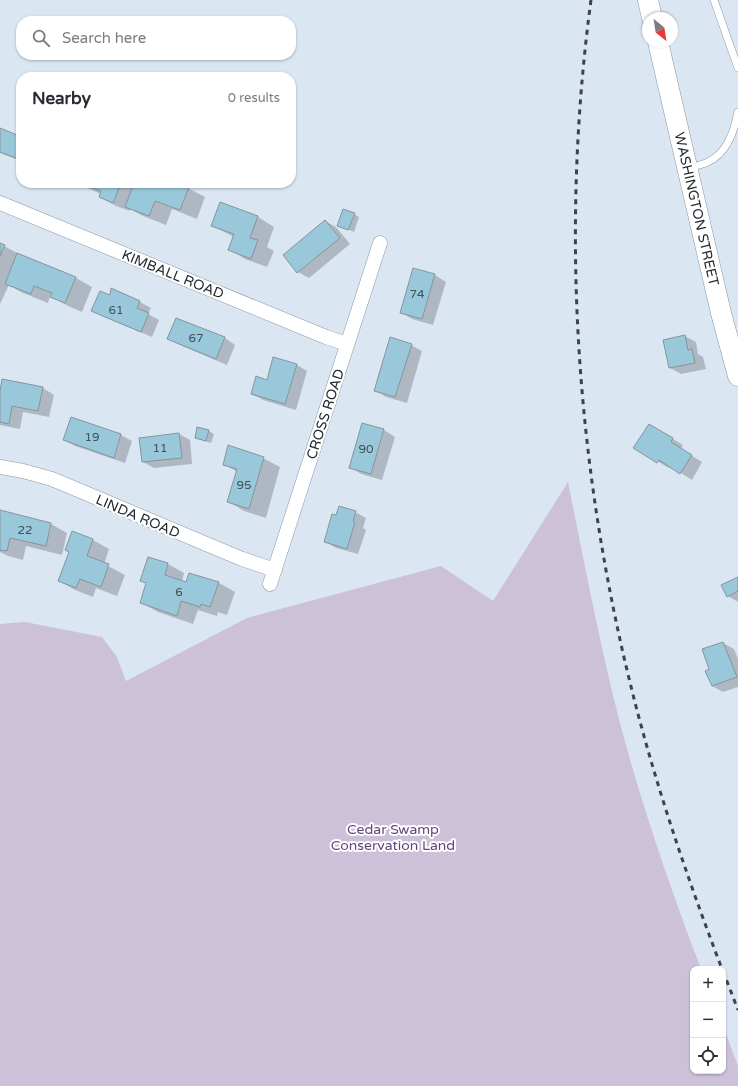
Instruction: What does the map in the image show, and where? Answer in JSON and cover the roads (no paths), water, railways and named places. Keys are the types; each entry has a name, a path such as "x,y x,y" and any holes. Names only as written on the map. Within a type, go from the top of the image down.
{"main road":[{"path":"648,0 651,12"},
{"name":"WASHINGTON STREET","path":"659,48 688,168 732,330 738,376"}],"street":[{"name":"KIMBALL ROAD","path":"0,203 326,337 347,344"},
{"name":"CROSS ROAD","path":"270,584 380,243"},
{"name":"LINDA ROAD","path":"0,468 23,471 52,479 235,556 275,570"}],"lane":[{"path":"714,0 738,68"},
{"path":"688,168 707,162 722,152 732,133 738,112"}],"railway":[{"path":"591,0 581,89 576,179 576,269 580,359 588,449 600,538 617,626 638,714 656,779 677,843 721,966"},
{"path":"726,979 738,1010"}],"park label":[{"name":"Cedar Swamp Conservation Land","path":"393,838"}]}
